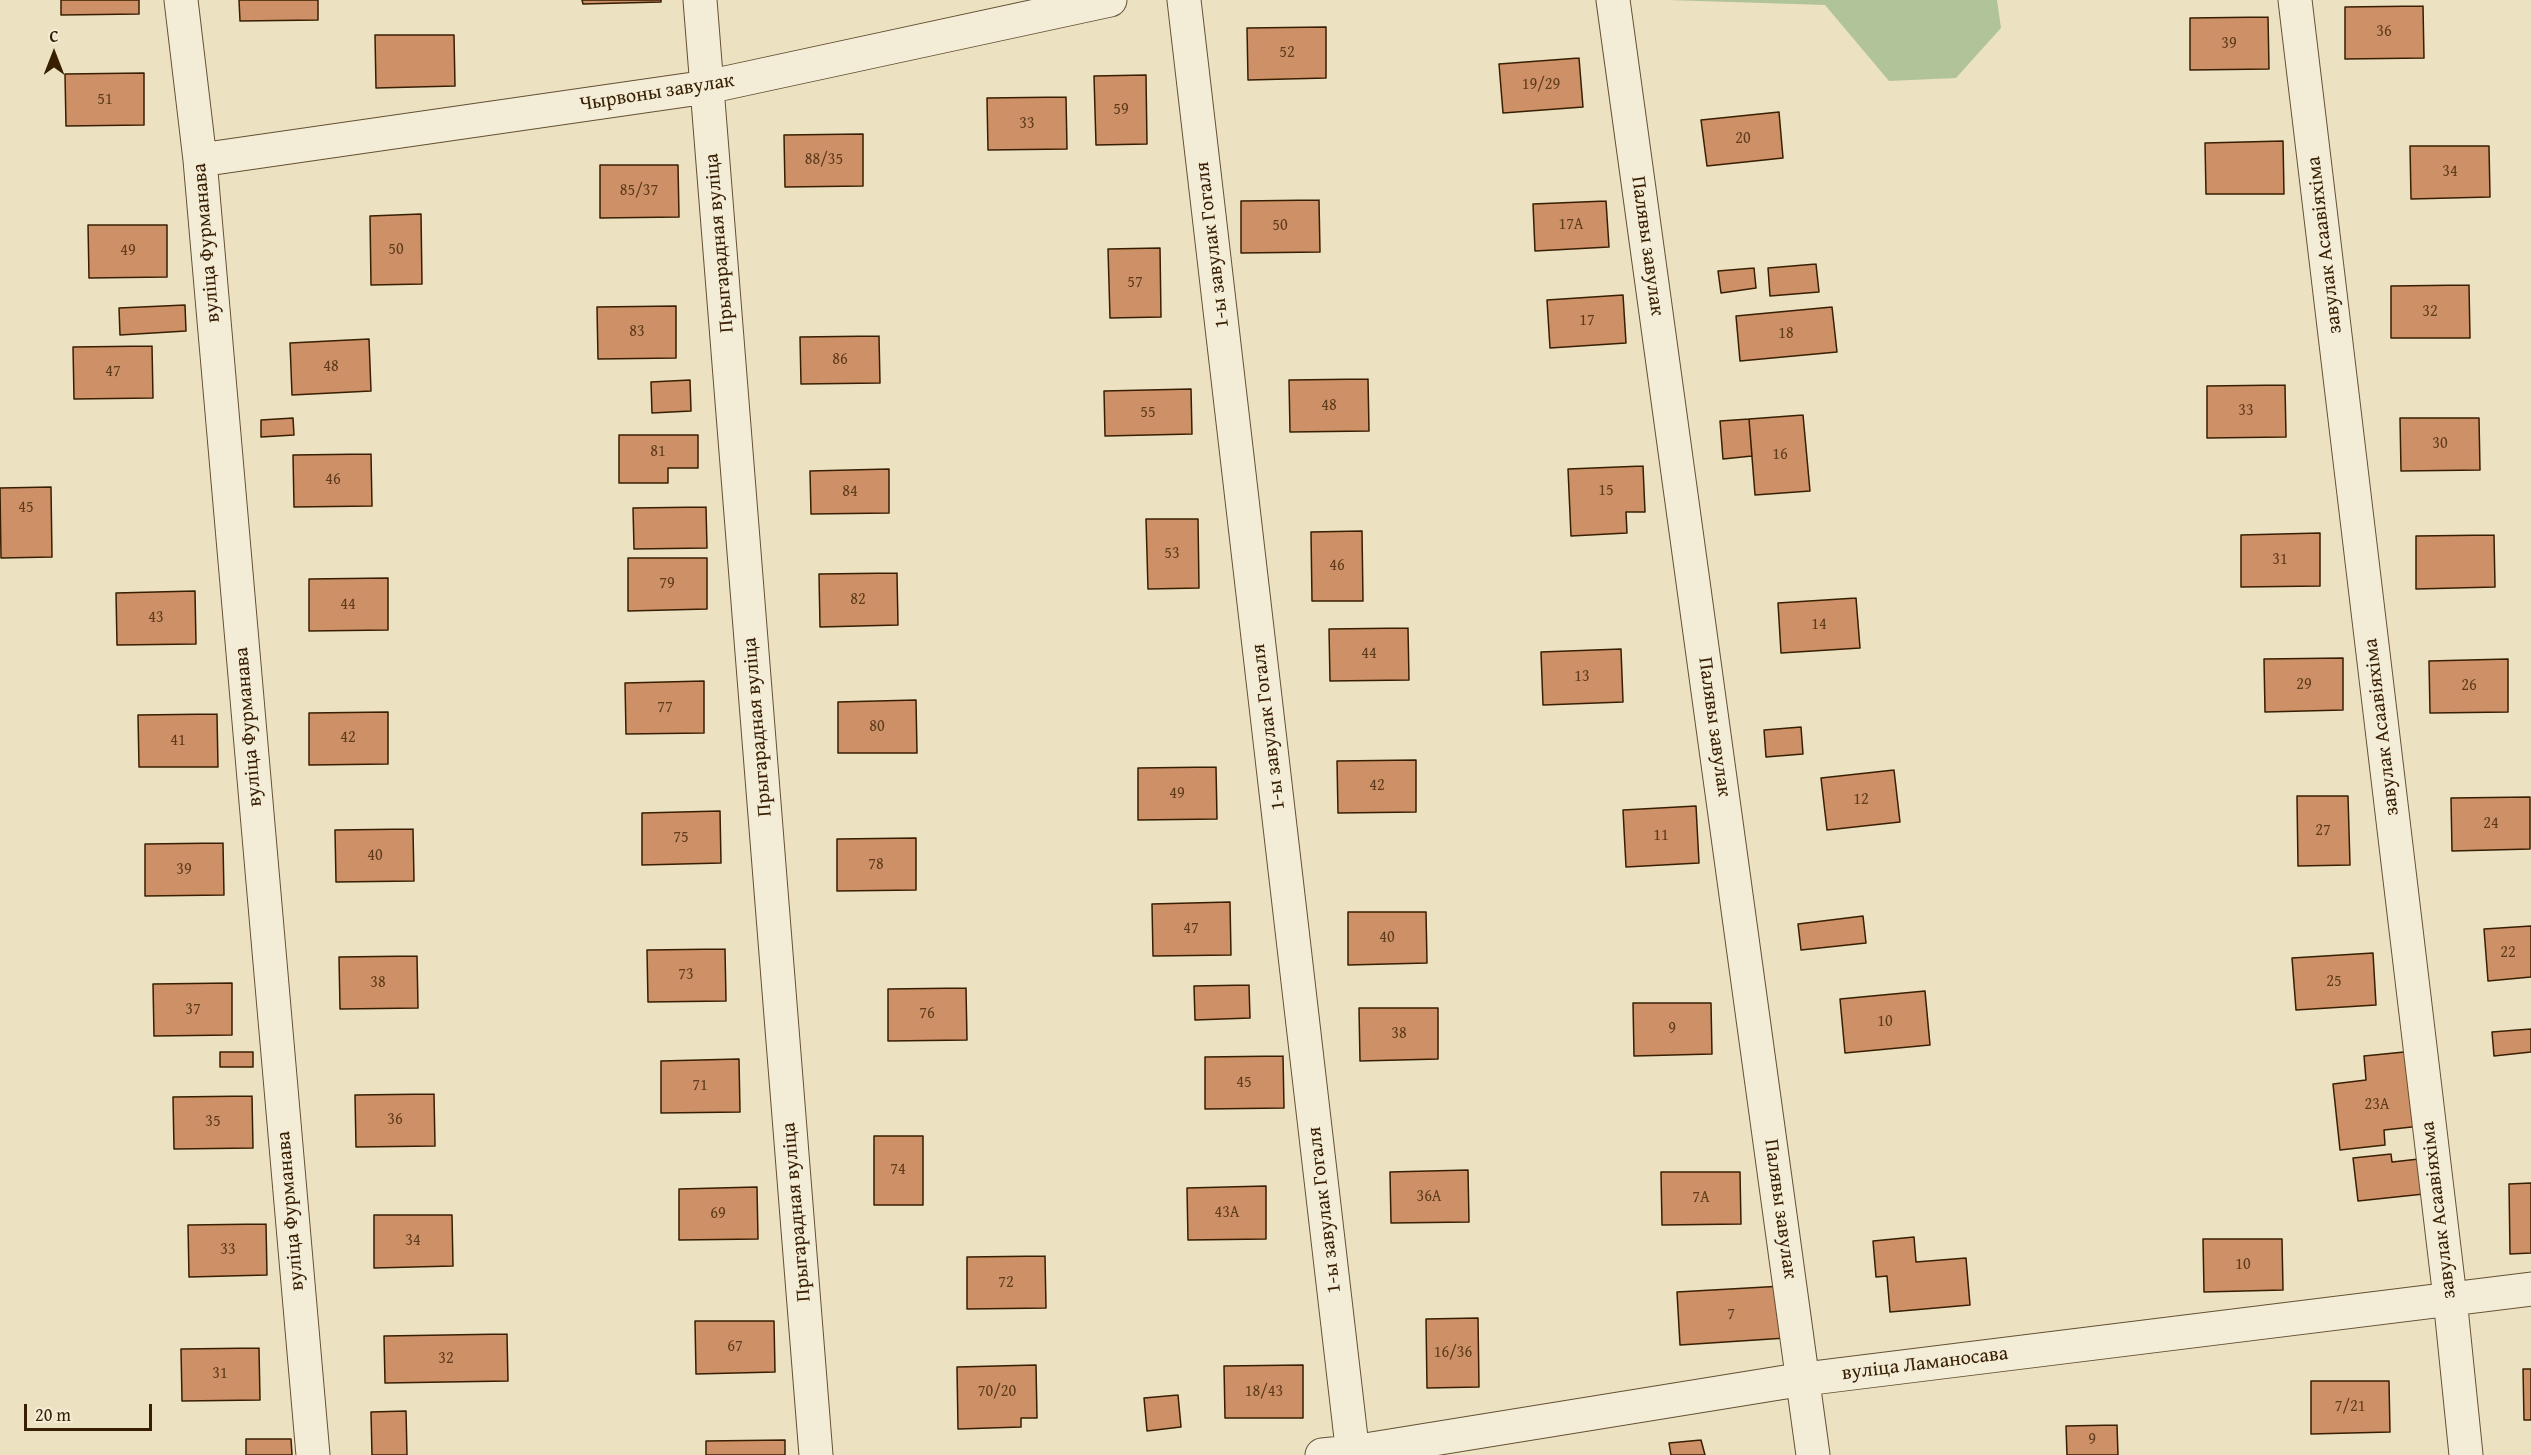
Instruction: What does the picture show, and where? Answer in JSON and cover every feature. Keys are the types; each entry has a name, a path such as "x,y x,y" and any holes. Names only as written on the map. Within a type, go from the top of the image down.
{"street":[{"name":"вуліца Фурманава","path":"181,0 200,160 313,1455"},
{"name":"Прыгарадная вуліца","path":"700,0 816,1455"},
{"name":"Чырвоны завулак","path":"200,160 707,87 1110,0"},
{"name":"1-ы завулак Гогаля","path":"1184,0 1343,1454"},
{"name":"Палявы завулак","path":"1614,0 1813,1455"},
{"name":"завулак Асаавіяхіма","path":"2295,0 2450,1298 2466,1455"},
{"name":"вуліца Ламаносава","path":"1343,1454 1804,1379 2531,1289"}],"green space":[{"path":"1667,0 1997,0 2001,28 1956,78 1889,81 1825,5"}],"building":[{"path":"61,0 139,0 139,14 61,15"},
{"path":"239,0 318,0 318,20 240,21"},
{"path":"582,0 661,0 661,2 583,4"},
{"path":"2423,6 2424,58 2345,59 2345,7"},
{"path":"2268,17 2269,69 2190,70 2190,18"},
{"path":"1326,27 1326,78 1248,80 1247,28"},
{"path":"375,35 454,35 455,86 376,88"},
{"path":"1579,58 1583,107 1503,113 1499,64"},
{"path":"144,73 144,125 66,126 65,74"},
{"path":"1146,75 1147,144 1096,145 1094,76"},
{"path":"1066,97 1067,149 988,150 987,98"},
{"path":"1779,112 1783,158 1707,166 1701,120"},
{"path":"863,134 863,186 785,187 784,135"},
{"path":"2283,141 2284,194 2206,194 2205,143"},
{"path":"2410,146 2489,146 2490,197 2411,199"},
{"path":"600,165 678,165 679,217 600,218"},
{"path":"1319,200 1320,252 1241,253 1241,201"},
{"path":"1606,201 1609,247 1535,251 1533,204"},
{"path":"421,214 422,284 371,285 370,216"},
{"path":"88,225 167,225 167,277 89,278"},
{"path":"1160,248 1161,317 1110,318 1108,249"},
{"path":"1816,264 1819,292 1770,296 1768,268"},
{"path":"1754,268 1756,288 1721,293 1718,271"},
{"path":"2469,285 2470,338 2391,338 2391,286"},
{"path":"1623,295 1626,343 1550,348 1547,300"},
{"path":"185,305 186,331 120,335 119,308"},
{"path":"676,306 676,358 598,359 597,307"},
{"path":"1832,307 1837,352 1740,361 1736,316"},
{"path":"879,336 880,383 801,384 800,337"},
{"path":"369,339 371,391 292,395 290,343"},
{"path":"152,346 153,398 74,399 73,347"},
{"path":"1368,379 1369,431 1290,432 1289,380"},
{"path":"690,380 691,411 652,413 651,382"},
{"path":"2285,385 2286,437 2207,438 2207,386"},
{"path":"1191,389 1192,434 1105,436 1104,391"},
{"path":"1803,415 1810,491 1755,495 1749,419"},
{"path":"293,418 294,435 261,437 261,420"},
{"path":"2400,418 2479,418 2480,470 2401,471"},
{"path":"1749,419 1752,456 1723,459 1720,421"},
{"path":"619,435 698,435 698,468 668,468 668,483 619,483"},
{"path":"371,454 372,506 294,507 293,455"},
{"path":"1643,466 1645,512 1626,512 1627,533 1571,536 1568,469"},
{"path":"889,469 889,513 811,514 810,471"},
{"path":"51,487 52,557 1,558 0,488"},
{"path":"706,507 707,548 634,549 633,508"},
{"path":"1146,519 1198,519 1199,588 1148,589"},
{"path":"1362,531 1363,601 1312,601 1311,532"},
{"path":"2320,533 2320,586 2241,587 2241,535"},
{"path":"2494,535 2495,587 2416,589 2416,536"},
{"path":"628,558 707,558 707,609 628,611"},
{"path":"897,573 898,625 820,627 819,574"},
{"path":"388,578 388,630 309,631 309,579"},
{"path":"195,591 196,644 117,645 116,593"},
{"path":"1856,598 1860,648 1781,653 1778,603"},
{"path":"1408,628 1409,680 1330,681 1329,629"},
{"path":"1621,649 1623,702 1543,705 1541,652"},
{"path":"2343,658 2343,710 2265,712 2264,659"},
{"path":"2508,659 2508,712 2430,713 2429,661"},
{"path":"704,681 704,733 626,734 625,683"},
{"path":"916,700 917,753 838,753 838,702"},
{"path":"388,712 388,764 309,765 309,713"},
{"path":"217,714 218,767 139,767 138,715"},
{"path":"1801,727 1803,754 1766,757 1764,730"},
{"path":"1416,760 1416,812 1338,813 1337,761"},
{"path":"1216,767 1217,819 1138,820 1138,768"},
{"path":"1894,770 1900,822 1827,830 1821,778"},
{"path":"2297,796 2348,796 2350,865 2298,866"},
{"path":"2530,797 2530,849 2452,851 2451,798"},
{"path":"1696,806 1699,863 1626,867 1623,810"},
{"path":"720,811 721,863 642,865 642,813"},
{"path":"413,829 414,881 336,882 335,830"},
{"path":"916,838 916,890 837,891 837,839"},
{"path":"223,843 224,895 145,896 145,844"},
{"path":"1230,902 1231,955 1153,956 1152,904"},
{"path":"1348,912 1426,912 1427,963 1348,965"},
{"path":"1863,916 1866,943 1801,950 1798,924"},
{"path":"2531,926 2531,977 2488,981 2484,929"},
{"path":"725,949 726,1001 648,1002 647,950"},
{"path":"2373,953 2376,1005 2296,1010 2292,958"},
{"path":"417,956 418,1008 340,1009 339,957"},
{"path":"232,983 232,1035 154,1036 153,984"},
{"path":"1249,985 1250,1018 1195,1020 1194,986"},
{"path":"966,988 967,1040 888,1041 888,989"},
{"path":"1925,991 1930,1045 1845,1053 1840,999"},
{"path":"1633,1003 1711,1003 1712,1054 1634,1056"},
{"path":"1359,1008 1438,1008 1438,1059 1360,1061"},
{"path":"2531,1029 2531,1052 2494,1056 2492,1032"},
{"path":"2414,1051 2421,1126 2384,1130 2385,1145 2340,1150 2333,1084 2366,1080 2364,1056"},
{"path":"220,1052 253,1052 253,1067 220,1067"},
{"path":"1283,1056 1284,1108 1205,1109 1205,1057"},
{"path":"739,1059 740,1112 661,1113 661,1061"},
{"path":"434,1094 435,1146 356,1147 355,1095"},
{"path":"252,1096 253,1148 174,1149 173,1097"},
{"path":"874,1136 923,1136 923,1205 874,1205"},
{"path":"2391,1154 2392,1162 2419,1159 2424,1194 2358,1201 2353,1158"},
{"path":"1468,1170 1469,1222 1391,1223 1390,1172"},
{"path":"1661,1172 1740,1172 1741,1224 1662,1225"},
{"path":"2531,1183 2531,1253 2510,1254 2509,1184"},
{"path":"1266,1186 1266,1239 1188,1240 1187,1188"},
{"path":"757,1187 758,1239 679,1240 679,1189"},
{"path":"374,1215 452,1215 453,1266 374,1268"},
{"path":"266,1224 267,1275 189,1277 188,1225"},
{"path":"1914,1237 1916,1262 1966,1258 1970,1305 1890,1312 1887,1276 1876,1277 1873,1241"},
{"path":"2203,1239 2282,1239 2283,1290 2204,1292"},
{"path":"1045,1256 1046,1308 967,1309 967,1257"},
{"path":"1783,1286 1786,1338 1680,1345 1677,1292"},
{"path":"1478,1318 1479,1387 1427,1388 1426,1319"},
{"path":"695,1321 774,1321 775,1372 696,1374"},
{"path":"507,1334 508,1381 385,1383 384,1336"},
{"path":"259,1348 260,1400 182,1401 181,1349"},
{"path":"1036,1365 1037,1418 1021,1418 1021,1427 958,1429 957,1367"},
{"path":"1303,1365 1303,1418 1225,1418 1224,1366"},
{"path":"2523,1369 2531,1369 2531,1420 2524,1420"},
{"path":"2311,1381 2389,1381 2390,1432 2311,1434"},
{"path":"1178,1395 1181,1427 1147,1431 1144,1398"},
{"path":"406,1411 407,1455 372,1455 371,1412"},
{"path":"2117,1425 2118,1455 2067,1455 2066,1426"},
{"path":"246,1439 291,1439 292,1455 246,1455"},
{"path":"785,1440 785,1455 706,1455 706,1441"},
{"path":"1701,1440 1705,1455 1671,1455 1669,1443"}]}
